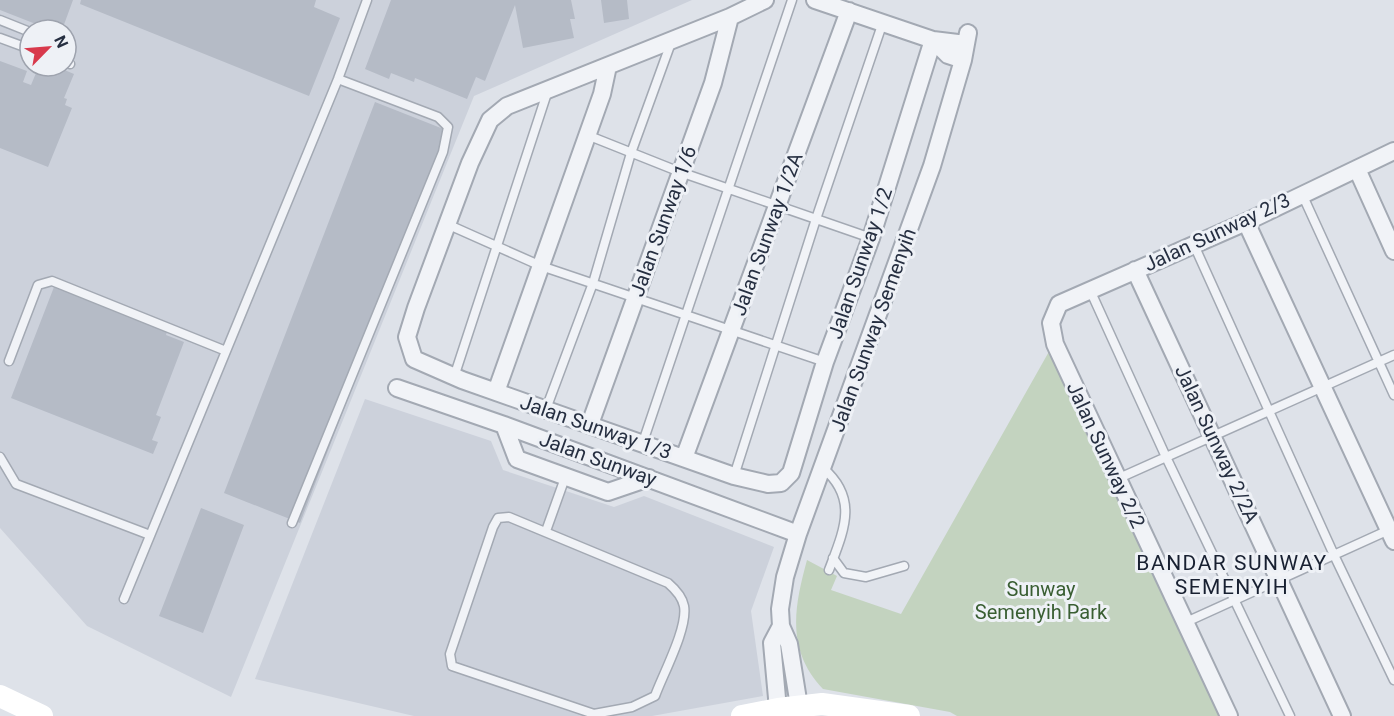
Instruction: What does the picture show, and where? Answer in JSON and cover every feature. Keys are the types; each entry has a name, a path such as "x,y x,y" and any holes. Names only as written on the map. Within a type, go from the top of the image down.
{"street":[{"path":"449,225 470,163 490,120 507,106 730,17 765,0"},
{"path":"815,0 933,40"},
{"name":"Jalan Sunway 1/2A","path":"684,458 849,10"},
{"name":"Jalan Sunway 1/6","path":"590,424 713,83 730,17"},
{"name":"Jalan Sunway Semenyih","path":"788,707 772,643 781,627 780,609 785,577 798,534 932,166 966,46 933,40"},
{"name":"Jalan Sunway 1/2","path":"781,483 791,473 825,362 871,238 933,40"},
{"path":"496,392 587,135 608,66"},
{"name":"Jalan Sunway 2/3","path":"1051,322 1059,304 1246,222 1302,193 1394,152"},
{"path":"1357,169 1394,251"},
{"path":"1246,222 1392,533"},
{"name":"Jalan Sunway 1/3","path":"449,225 407,338 414,359 496,392 734,476 768,484 781,483"},
{"name":"Jalan Sunway 2/2A","path":"1135,270 1214,435 1342,716"},
{"name":"Jalan Sunway 2/2","path":"1051,322 1055,344 1228,716"},
{"name":"Jalan Sunway","path":"398,388 798,534"},
{"path":"504,425 517,459 609,492 649,478"},
{"path":"0,696 42,716"},
{"path":"742,716 788,707 822,704 909,716"}],"lane":[{"path":"124,599 338,79 368,0"},
{"path":"643,442 792,0"},
{"path":"0,20 18,27"},
{"path":"734,476 816,219 883,22"},
{"path":"0,39 18,46"},
{"path":"546,409 593,283 631,153 673,39"},
{"path":"292,523 443,152 448,127 438,117 338,79"},
{"path":"454,376 548,90"},
{"path":"587,135 681,172 871,238"},
{"path":"1302,193 1394,395"},
{"path":"449,225 541,266 825,362"},
{"path":"1194,245 1334,555 1394,680"},
{"path":"9,361 38,285 52,281 226,351"},
{"path":"1090,289 1166,457 1290,716"},
{"path":"1117,479 1394,355"},
{"path":"0,457 16,484 150,535"},
{"path":"823,468 838,481 847,509 829,570"},
{"path":"546,531 566,475"},
{"path":"509,517 546,531 668,583 678,593 684,606 683,622 655,696 632,707 594,714 452,666 450,654 498,518 509,517"},
{"path":"1184,623 1334,555 1392,533"},
{"path":"833,558 844,573 866,577 904,566"}],"shaded area":[{"path":"0,0 692,0 474,96 231,697 87,626 0,528"},
{"path":"365,399 491,441 503,470 614,507 644,496 774,547 751,611 763,696 652,716 414,716 255,679"}],"green space":[{"name":"Sunway Semenyih Park","path":"1051,348 1223,716 957,716 950,712 823,689 803,659 796,628 799,595 807,560 837,576 831,590 901,614"}],"building":[{"path":"0,0 73,0 66,18 20,18 0,10"},
{"path":"81,0 316,0 314,7 340,18 309,96 80,4"},
{"path":"391,0 571,0 575,19 570,19 574,38 523,48 515,5 485,81 476,77 467,99 415,78 414,82 391,73 389,79 365,69"},
{"path":"601,0 627,0 629,19 604,23"},
{"path":"0,61 18,68 18,78 24,78 23,82 31,85 34,78 72,78 64,98 67,99 65,105 72,108 48,167 0,148"},
{"path":"375,102 451,132 300,523 224,493"},
{"path":"54,287 167,332 166,335 184,342 156,415 161,417 152,440 158,442 153,454 11,398"},
{"path":"201,508 244,525 203,633 159,616"}],"district":[{"name":"BANDAR SUNWAY SEMENYIH","path":"1232,575"}]}
